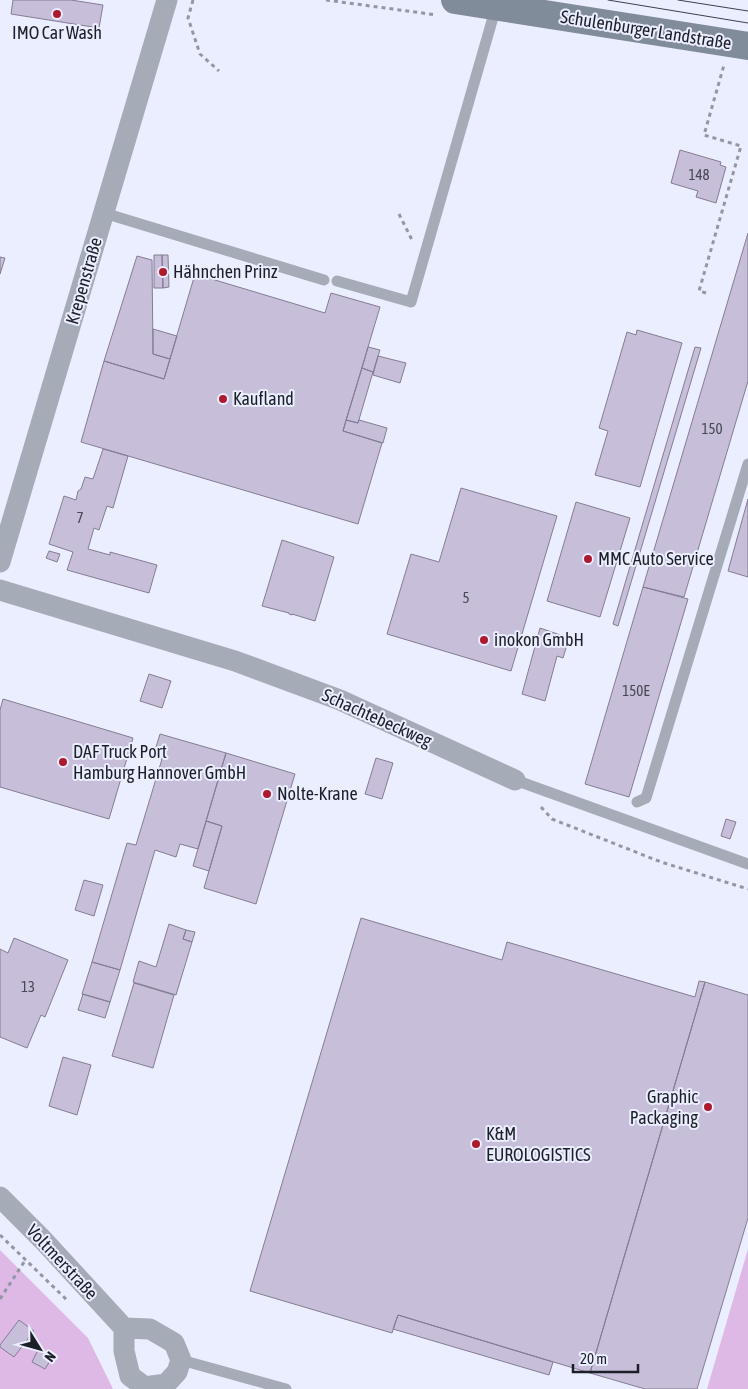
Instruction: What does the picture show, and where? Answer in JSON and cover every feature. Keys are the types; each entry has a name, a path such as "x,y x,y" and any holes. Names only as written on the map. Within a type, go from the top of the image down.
{"main road":[{"name":"Schulenburger Landstraße","path":"455,0 748,46"}],"street":[{"name":"Krepenstraße","path":"0,562 167,0"},
{"name":"Schachtebeckweg","path":"0,590 216,655 340,700 515,780"},
{"name":"Voltmerstraße","path":"0,1197 43,1240 124,1328"},
{"path":"124,1328 150,1329 174,1343 181,1360 177,1372 166,1384 145,1387 130,1376 124,1351 124,1328"}],"lane":[{"path":"104,213 329,280 411,302 496,7"},
{"path":"637,802 646,798 748,464"},
{"name":"Schachtebeckweg","path":"515,780 748,864"},
{"path":"181,1360 286,1389"}],"path":[{"path":"193,0 188,18 200,54 219,71"},
{"path":"706,293 699,291 741,146 704,135 725,63"},
{"path":"540,806 552,819 661,862 748,889"},
{"path":"0,1235 72,1306"},
{"path":"0,1299 25,1260 43,1240"}],"shaded area":[{"path":"748,1249 748,1389 707,1389"},
{"path":"0,1250 88,1338 113,1389 0,1389"}],"building":[{"name":"IMO Car Wash","path":"13,0 71,0 103,5 99,28 11,14"},
{"path":"680,150 721,162 720,165 726,167 716,203 696,197 698,191 671,183"},
{"path":"748,233 748,381 684,597 643,587"},
{"path":"154,255 162,255 163,288 154,288"},
{"path":"162,255 168,255 169,287 163,288"},
{"path":"137,256 152,260 153,354 170,359 164,379 104,361"},
{"path":"0,257 5,258 0,274"},
{"name":"Kaufland","path":"195,274 325,313 331,293 380,307 343,431 382,443 358,524 81,442 104,361 164,379"},
{"path":"153,329 177,336 170,359 153,354"},
{"path":"637,330 682,343 640,487 595,475 608,431 599,428 627,332 636,335"},
{"path":"368,347 380,350 373,372 362,368"},
{"path":"695,347 701,348 618,626 613,624"},
{"path":"378,356 406,363 400,383 373,375"},
{"path":"362,368 373,372 358,423 346,420"},
{"path":"346,420 358,423 359,420 387,428 383,443 343,431"},
{"path":"103,449 128,456 113,508 107,506 99,530 94,528 88,549 110,555 110,552 157,565 149,593 67,570 73,552 49,544 64,496 76,500 85,477 93,479"},
{"path":"461,488 557,516 511,671 387,634 411,554 439,562"},
{"path":"748,499 748,577 728,571"},
{"name":"MMC Auto Service","path":"576,502 630,518 600,617 547,601"},
{"path":"282,540 334,557 315,621 262,606"},
{"path":"49,551 60,554 57,562 46,558"},
{"path":"643,587 688,599 629,797 585,784"},
{"path":"540,628 569,638 563,658 557,656 545,701 522,694"},
{"path":"149,674 171,681 162,708 140,701"},
{"name":"DAF Truck Port Hamburg Hannover GmbH","path":"3,699 133,738 109,819 0,787 0,710"},
{"path":"160,734 226,753 198,849 180,844 176,857 155,850 120,970 92,962 127,843 136,845 162,759 153,757"},
{"path":"226,753 295,774 256,904 204,888 222,826 206,821"},
{"path":"376,758 393,763 382,799 365,794"},
{"path":"726,819 736,822 730,839 721,836"},
{"path":"206,821 222,826 209,871 193,866"},
{"path":"84,880 103,885 94,916 75,910"},
{"name":"K&M EUROLOGISTICS","path":"361,918 502,960 507,942 695,997 699,981 705,982 590,1373 398,1315 392,1333 250,1291"},
{"path":"169,924 186,930 183,939 192,942 176,995 133,982 139,961 156,967"},
{"path":"186,930 195,932 192,942 183,939"},
{"path":"14,938 68,960 45,1017 41,1015 27,1048 0,1037 0,949 8,953"},
{"path":"92,962 120,970 110,1002 82,994"},
{"name":"Graphic Packaging","path":"705,982 748,995 748,1218 697,1389 645,1389 590,1373"},
{"path":"134,983 174,995 153,1068 112,1056"},
{"path":"83,994 110,1002 105,1018 78,1010"},
{"path":"63,1057 91,1065 77,1115 49,1106"},
{"path":"398,1315 553,1362 549,1375 393,1329"},
{"path":"19,1320 34,1331 14,1357 0,1347 0,1345"},
{"path":"39,1348 53,1356 45,1369 32,1362"}],"tram line":[{"path":"608,0 748,23"},
{"path":"678,0 748,11"}],"place":[{"name":"IMO Car Wash","path":"57,14"},
{"name":"Hähnchen Prinz","path":"163,272"},
{"name":"Kaufland","path":"223,399"},
{"name":"MMC Auto Service","path":"588,559"},
{"name":"inokon GmbH","path":"484,640"},
{"name":"DAF Truck Port Hamburg Hannover GmbH","path":"63,762"},
{"name":"Nolte-Krane","path":"267,794"},
{"name":"Graphic Packaging","path":"708,1107"},
{"name":"K&M EUROLOGISTICS","path":"476,1144"}]}
